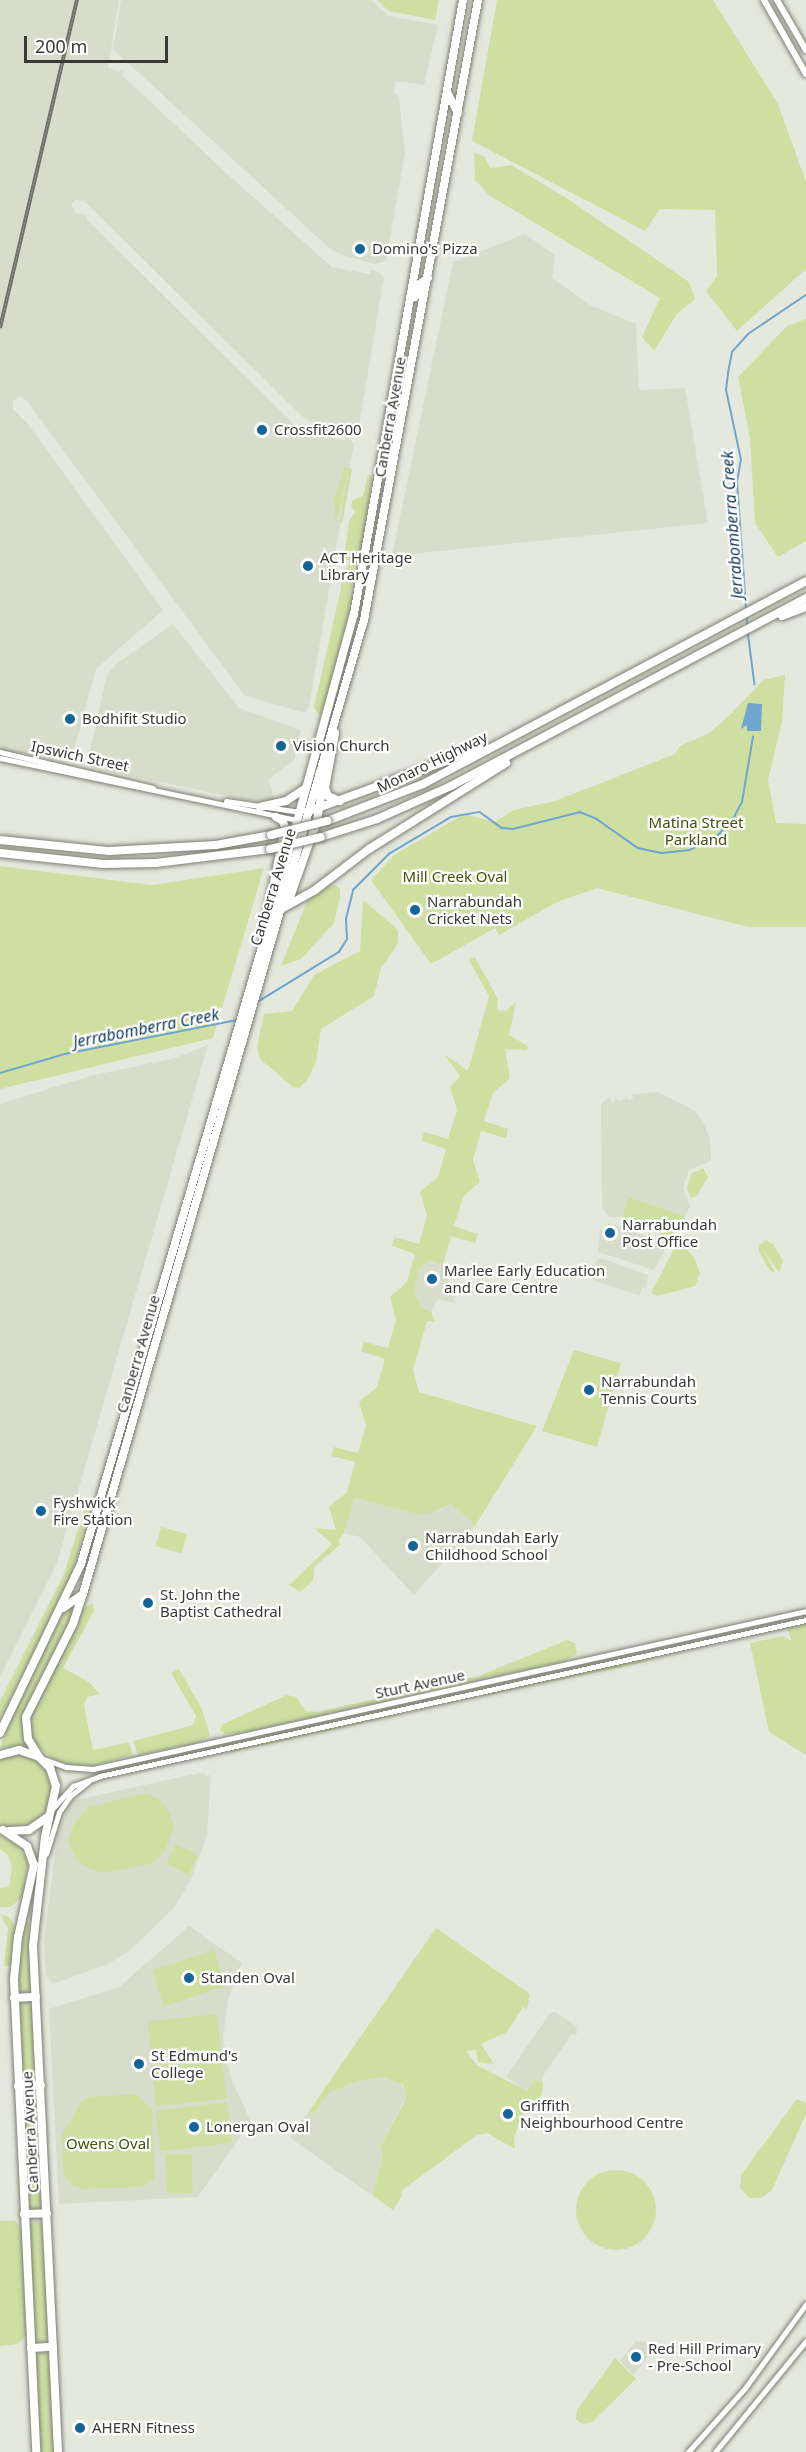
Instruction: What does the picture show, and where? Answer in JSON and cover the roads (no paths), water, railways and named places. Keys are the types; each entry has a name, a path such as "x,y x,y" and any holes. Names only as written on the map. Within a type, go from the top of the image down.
{"highway":[{"name":"Canberra Avenue","path":"0,1733 79,1570 247,991 300,817 360,587 463,0"},
{"name":"Canberra Avenue","path":"310,811 368,602 397,456 478,0"},
{"path":"458,115 448,94 464,81"},
{"path":"406,324 420,284 428,278 418,258"},
{"path":"397,456 386,440 397,436 402,425"},
{"name":"Monaro Highway","path":"0,840 120,851 216,845 271,835 327,821 402,794 806,579"},
{"path":"354,614 361,605 368,602 360,587"},
{"name":"Monaro Highway","path":"0,853 103,864 146,863 270,849 321,837 406,807 530,747 806,598"},
{"path":"755,627 806,607"},
{"path":"300,817 310,811 479,749 543,715 555,713"},
{"path":"335,722 334,751 325,788 330,797 342,801"},
{"path":"280,914 288,903 291,888 319,809 335,722"},
{"path":"288,903 324,883 369,849 530,747"},
{"path":"260,807 293,798 307,787"},
{"path":"267,928 275,868 285,828 276,817"},
{"name":"Canberra Avenue","path":"58,2452 34,1940 41,1878 53,1810 55,1779 28,1739 26,1717 83,1594 257,988 280,914 291,888 300,817"},
{"path":"275,868 280,882 291,888 324,883"},
{"path":"56,1616 66,1605 83,1594 79,1570"},
{"path":"66,1605 73,1604 77,1611"},
{"path":"0,1755 19,1750 40,1757"},
{"name":"Canberra Avenue","path":"1,1830 29,1830 53,1810"},
{"name":"Canberra Avenue","path":"1,1830 24,1843 33,1858 15,1955 14,1998 36,2452"},
{"path":"34,1940 31,1921 23,1912 33,1904 41,1878"},
{"path":"14,1998 36,1997"},
{"path":"18,2086 41,2085"},
{"path":"24,2217 47,2216"},
{"path":"31,2348 53,2346"}],"main road":[{"path":"764,0 806,74"},
{"path":"777,0 806,50"},
{"name":"Ipswich Street","path":"0,752 5,757 146,783 154,788 260,807 300,817"},
{"name":"Ipswich Street","path":"203,798 276,817 300,817"},
{"name":"Sturt Avenue","path":"40,1757 66,1767 93,1769 806,1611"},
{"name":"Sturt Avenue","path":"53,1810 73,1786 97,1776 806,1620"},
{"path":"0,1724 31,1666"},
{"path":"44,1865 59,1812 74,1792 97,1776"},
{"path":"688,2452 745,2388 806,2304"},
{"path":"715,2452 806,2341"}],"water":[{"path":"748,703 762,704 761,731 747,731 747,725 741,729"}],"waterway":[{"name":"Jerrabomberra Creek","path":"746,608 737,482 741,460 726,390 732,352 748,334 806,295"},
{"name":"Jerrabomberra Creek","path":"747,616 748,626"},
{"name":"Jerrabomberra Creek","path":"748,631 755,685"},
{"name":"Jerrabomberra Creek","path":"256,1003 339,952 347,939 346,919 353,890 389,854 451,817 480,812 502,828 513,829 580,812 597,819 638,848 662,853 690,850 717,836 732,821 742,802 753,737"},
{"name":"Jerrabomberra Creek","path":"0,1073 65,1054 237,1020"}],"railway":[{"path":"0,328 77,0"}],"place":[{"name":"Domino's Pizza","path":"360,249"},
{"name":"Crossfit2600","path":"262,430"},
{"name":"ACT Heritage Library","path":"308,566"},
{"name":"Bodhifit Studio","path":"70,719"},
{"name":"Vision Church","path":"281,746"},
{"name":"Narrabundah Cricket Nets","path":"415,910"},
{"name":"Narrabundah Post Office","path":"610,1233"},
{"name":"Marlee Early Education and Care Centre","path":"432,1279"},
{"name":"Narrabundah Tennis Courts","path":"589,1390"},
{"name":"Fyshwick Fire Station","path":"41,1511"},
{"name":"Narrabundah Early Childhood School","path":"413,1546"},
{"name":"St. John the Baptist Cathedral","path":"148,1603"},
{"name":"Standen Oval","path":"189,1978"},
{"name":"St Edmund's College","path":"139,2064"},
{"name":"Griffith Neighbourhood Centre","path":"508,2114"},
{"name":"Lonergan Oval","path":"194,2127"},
{"name":"Red Hill Primary - Pre-School","path":"636,2357"},
{"name":"AHERN Fitness","path":"80,2428"}],"park label":[{"name":"Matina Street Parkland","path":"696,830"},
{"name":"Mill Creek Oval","path":"455,877"},
{"name":"Owens Oval","path":"108,2144"}]}
